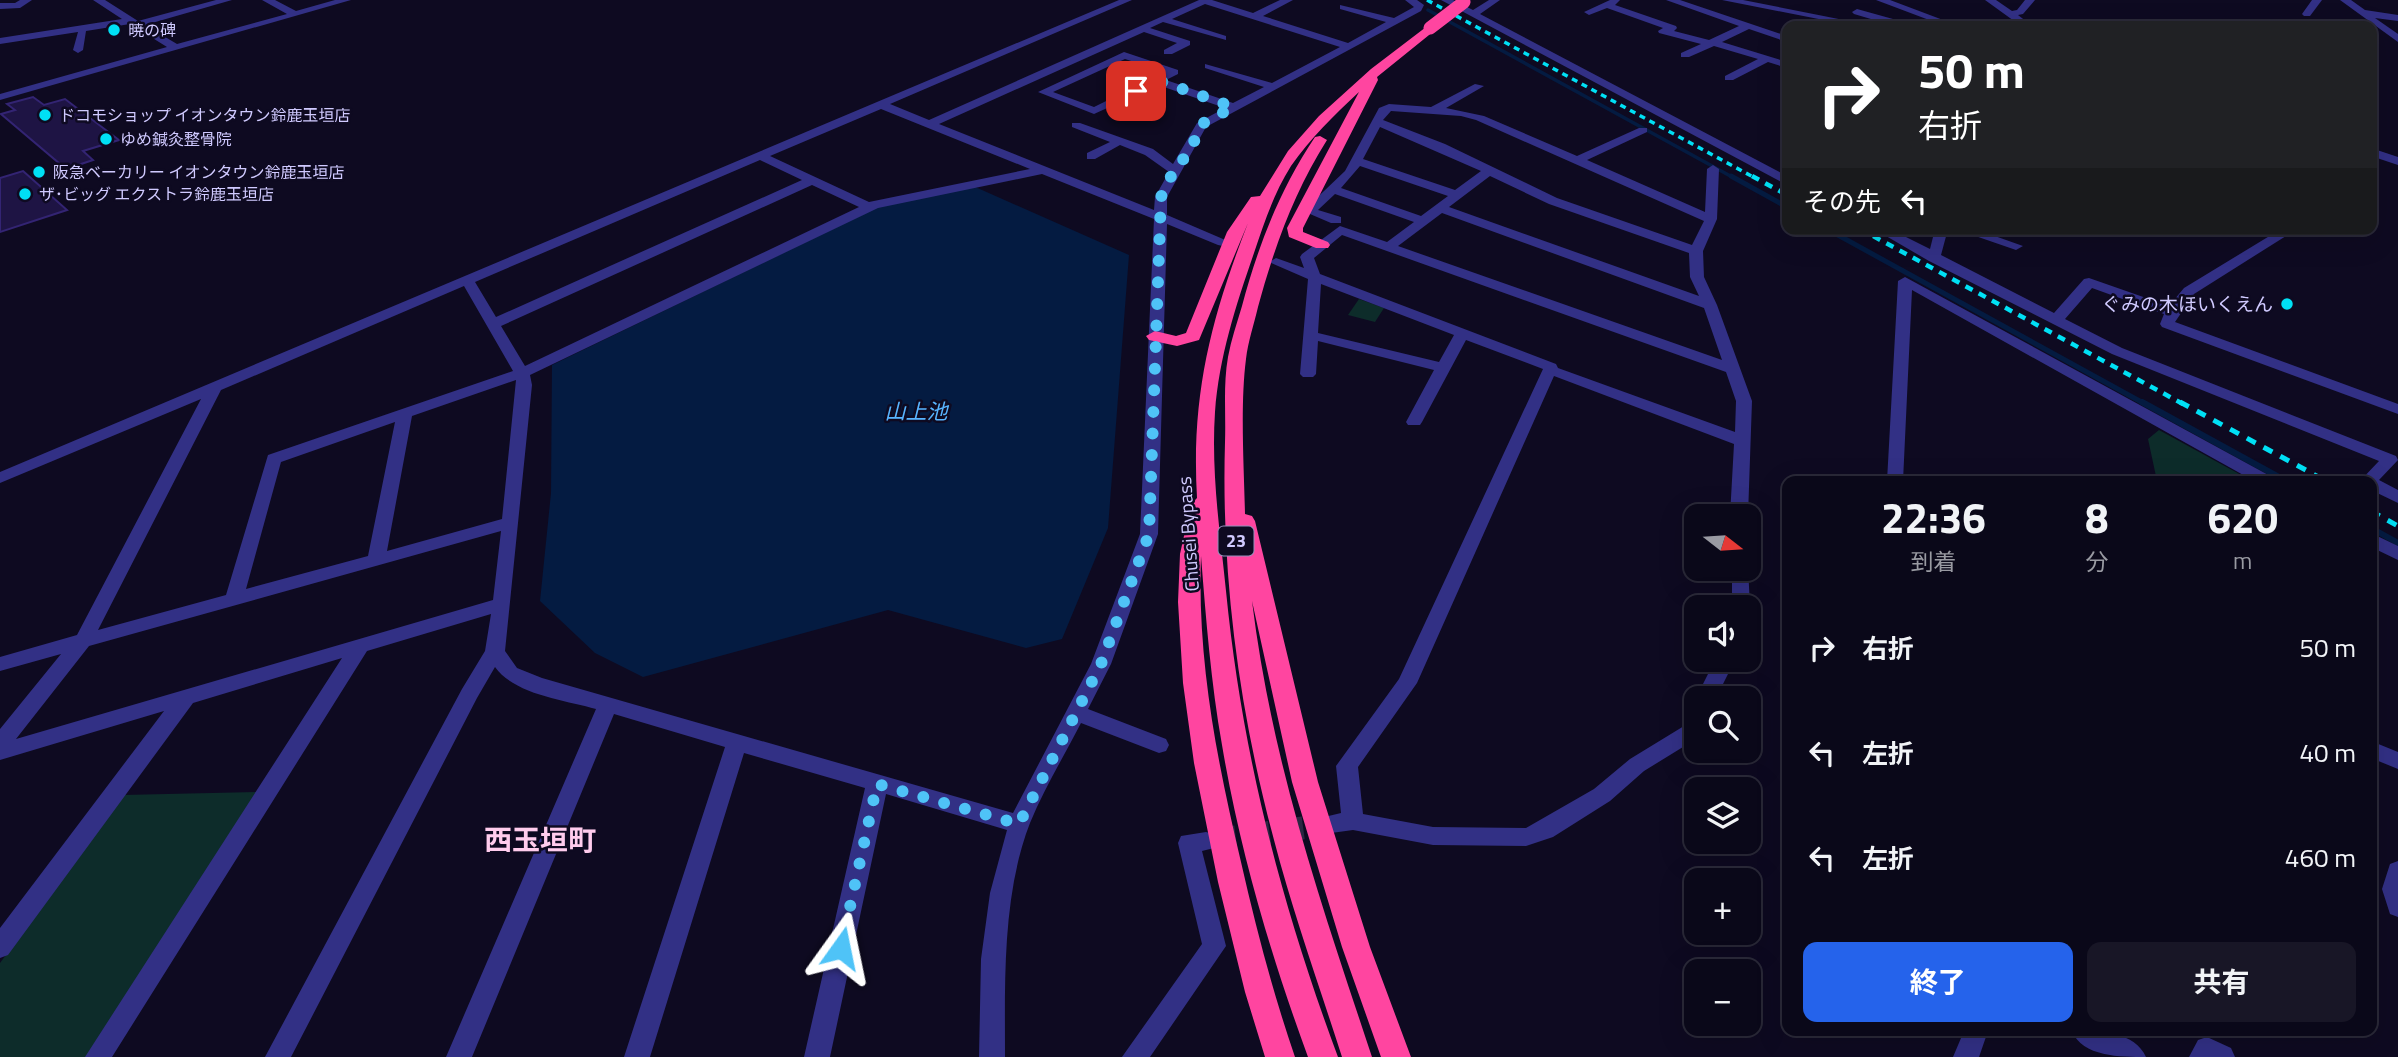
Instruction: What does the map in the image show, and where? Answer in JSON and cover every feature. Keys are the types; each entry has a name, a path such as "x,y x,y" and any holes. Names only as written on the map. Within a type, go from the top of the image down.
{"highway":[{"name":"Chusei Bypass","path":"1323,1057 1298,992 1240,771 1225,685 1205,481 1208,392 1214,355 1232,289 1263,205 1286,166 1326,116 1355,88 1466,1"},
{"name":"Chusei Bypass","path":"1357,1057 1287,839 1248,656 1237,547 1233,467 1237,357 1256,281 1279,212 1308,156 1336,117 1396,55"},
{"path":"1322,245 1302,239 1295,234 1295,228 1373,78"},
{"path":"1155,336 1177,341 1193,336 1234,232 1248,210 1286,166"},
{"path":"1233,467 1305,782 1356,947 1396,1057"},
{"path":"1205,481 1189,559 1196,686 1213,802 1261,1002 1280,1057"}],"street":[{"path":"0,6 17,6 27,0"},
{"path":"98,0 176,48"},
{"path":"0,41 134,23 227,0"},
{"path":"267,0 295,14"},
{"path":"0,97 346,0"},
{"path":"0,478 1127,0"},
{"path":"1253,17 1288,0"},
{"path":"992,1057 993,959 1000,893 1019,824 1101,664 1149,534 1161,197 1174,170 1191,150 1200,125 1418,9 1419,5 1410,0"},
{"path":"1446,0 1782,178"},
{"path":"1473,15 1495,0"},
{"path":"1671,0 1782,37"},
{"path":"1727,0 1842,21"},
{"path":"1881,0 1940,21"},
{"path":"1990,0 2021,21"},
{"path":"2011,14 2020,12 2030,0"},
{"path":"2307,14 2317,0"},
{"path":"2345,0 2374,21"},
{"path":"1144,29 1141,28 1202,1 1348,46"},
{"path":"1589,12 1608,2 1667,29 1782,63"},
{"path":"1343,7 1394,22"},
{"path":"1845,9 1889,21"},
{"path":"2363,13 2398,18"},
{"path":"1163,19 1223,38"},
{"path":"2377,23 2398,39"},
{"path":"1685,55 1746,26"},
{"path":"929,124 1144,29 1186,43 1168,52"},
{"path":"80,31 152,34"},
{"path":"78,50 80,31"},
{"path":"1157,80 1174,72 1124,55 1043,92 1094,111 1157,80 1233,107"},
{"path":"1729,78 1769,58"},
{"path":"1209,66 1271,86"},
{"path":"1434,110 1479,86"},
{"path":"881,105 1223,242"},
{"path":"1336,220 1309,211 1350,173 1383,110 1389,107 1434,110 1480,118 1711,219"},
{"path":"1378,122 1490,170 1552,201 1696,251"},
{"path":"1076,125 1149,152 1174,170"},
{"path":"1578,160 1643,130"},
{"path":"1091,156 1120,141"},
{"path":"2377,154 2398,161"},
{"path":"761,156 869,207"},
{"path":"1357,161 1457,195"},
{"path":"1713,169 1711,219 1696,251 1697,277 1710,305 1744,401 1739,504"},
{"path":"234,599 274,459 522,373 869,207 1042,170"},
{"path":"1389,247 1490,170"},
{"path":"493,324 813,180"},
{"path":"1333,189 1423,221"},
{"path":"1440,208 1710,305"},
{"path":"1308,374 1315,278 1307,257 1340,230 1733,369"},
{"path":"1891,235 2117,351 2390,460 2372,476"},
{"path":"1934,258 1940,235"},
{"path":"1980,235 2016,246"},
{"path":"2281,235 2189,291 2166,324 2398,409"},
{"path":"1276,262 1551,367 1407,683 1347,765 1353,821"},
{"path":"278,1057 463,706 495,652 524,386 522,373 467,280"},
{"path":"1895,476 1905,281 2257,476"},
{"path":"2056,320 2089,282 2172,312"},
{"path":"1414,422 1462,333"},
{"path":"1310,335 1443,369"},
{"path":"1549,371 1564,373 1742,441"},
{"path":"0,744 84,639 214,388"},
{"path":"376,560 405,413"},
{"path":"2377,486 2398,497"},
{"path":"0,664 509,523"},
{"path":"2377,542 2398,554"},
{"path":"0,752 502,604"},
{"path":"98,1057 360,646"},
{"path":"495,652 510,673 536,684 1019,824"},
{"path":"0,947 186,697"},
{"path":"459,1057 608,705"},
{"path":"1075,712 1159,745"},
{"path":"1324,824 1353,821 1433,836 1526,837 1545,830 1602,796 1637,765 1684,736"},
{"path":"637,1057 737,743"},
{"path":"2377,752 2398,761"},
{"path":"817,1057 877,784"},
{"path":"1135,1057 1214,946 1189,843 1206,841"},
{"path":"2398,871 2393,889 2398,907"},
{"path":"1966,1057 1974,1036"},
{"path":"2093,1036 2133,1057"},
{"path":"2202,1057 2207,1049 2222,1057"}],"green space":[{"path":"1359,299 1384,308 1375,322 1348,315"},
{"path":"2159,430 2243,476 2156,476 2148,439"},
{"path":"258,792 87,1057 0,1057 0,963 123,795"}],"water":[{"name":"山上池","path":"973,186 1129,255 1108,528 1062,639 1026,648 888,610 643,677 595,653 540,601 551,493 552,365 878,207"}],"building":[{"path":"33,97 44,105 65,99 119,140 83,151 93,160 66,169 1,114 15,110 7,104"},
{"name":"ザ･ビッグ エクストラ鈴鹿玉垣店","path":"23,171 67,210 0,232 0,178"}],"waterway":[{"path":"1428,10 1734,178"},
{"path":"1731,176 1782,204"},
{"path":"1838,235 2145,404"},
{"path":"2142,402 2277,476"},
{"path":"2377,531 2398,543"}],"tunnel":[{"path":"1213,840 1324,825"}],"railway":[{"path":"1427,0 1755,178"},
{"path":"1752,176 1782,192"},
{"path":"1871,235 2183,404"},
{"path":"2180,402 2317,476"},
{"path":"2377,514 2398,526"}],"place":[{"name":"暁の碑","path":"114,30"},
{"name":"ドコモショップ イオンタウン鈴鹿玉垣店","path":"45,115"},
{"name":"ゆめ鍼灸整骨院","path":"106,139"},
{"name":"阪急ベーカリー イオンタウン鈴鹿玉垣店","path":"39,172"},
{"name":"ザ･ビッグ エクストラ鈴鹿玉垣店","path":"25,194"},
{"name":"ぐみの木ほいくえん","path":"2287,304"}],"district":[{"name":"西玉垣町","path":"540,840"}],"route":[{"path":"841,948 877,784 1019,824 1101,664 1149,534 1161,197 1170,176 1191,150 1200,125 1233,107 1157,80 1136,91"}]}
